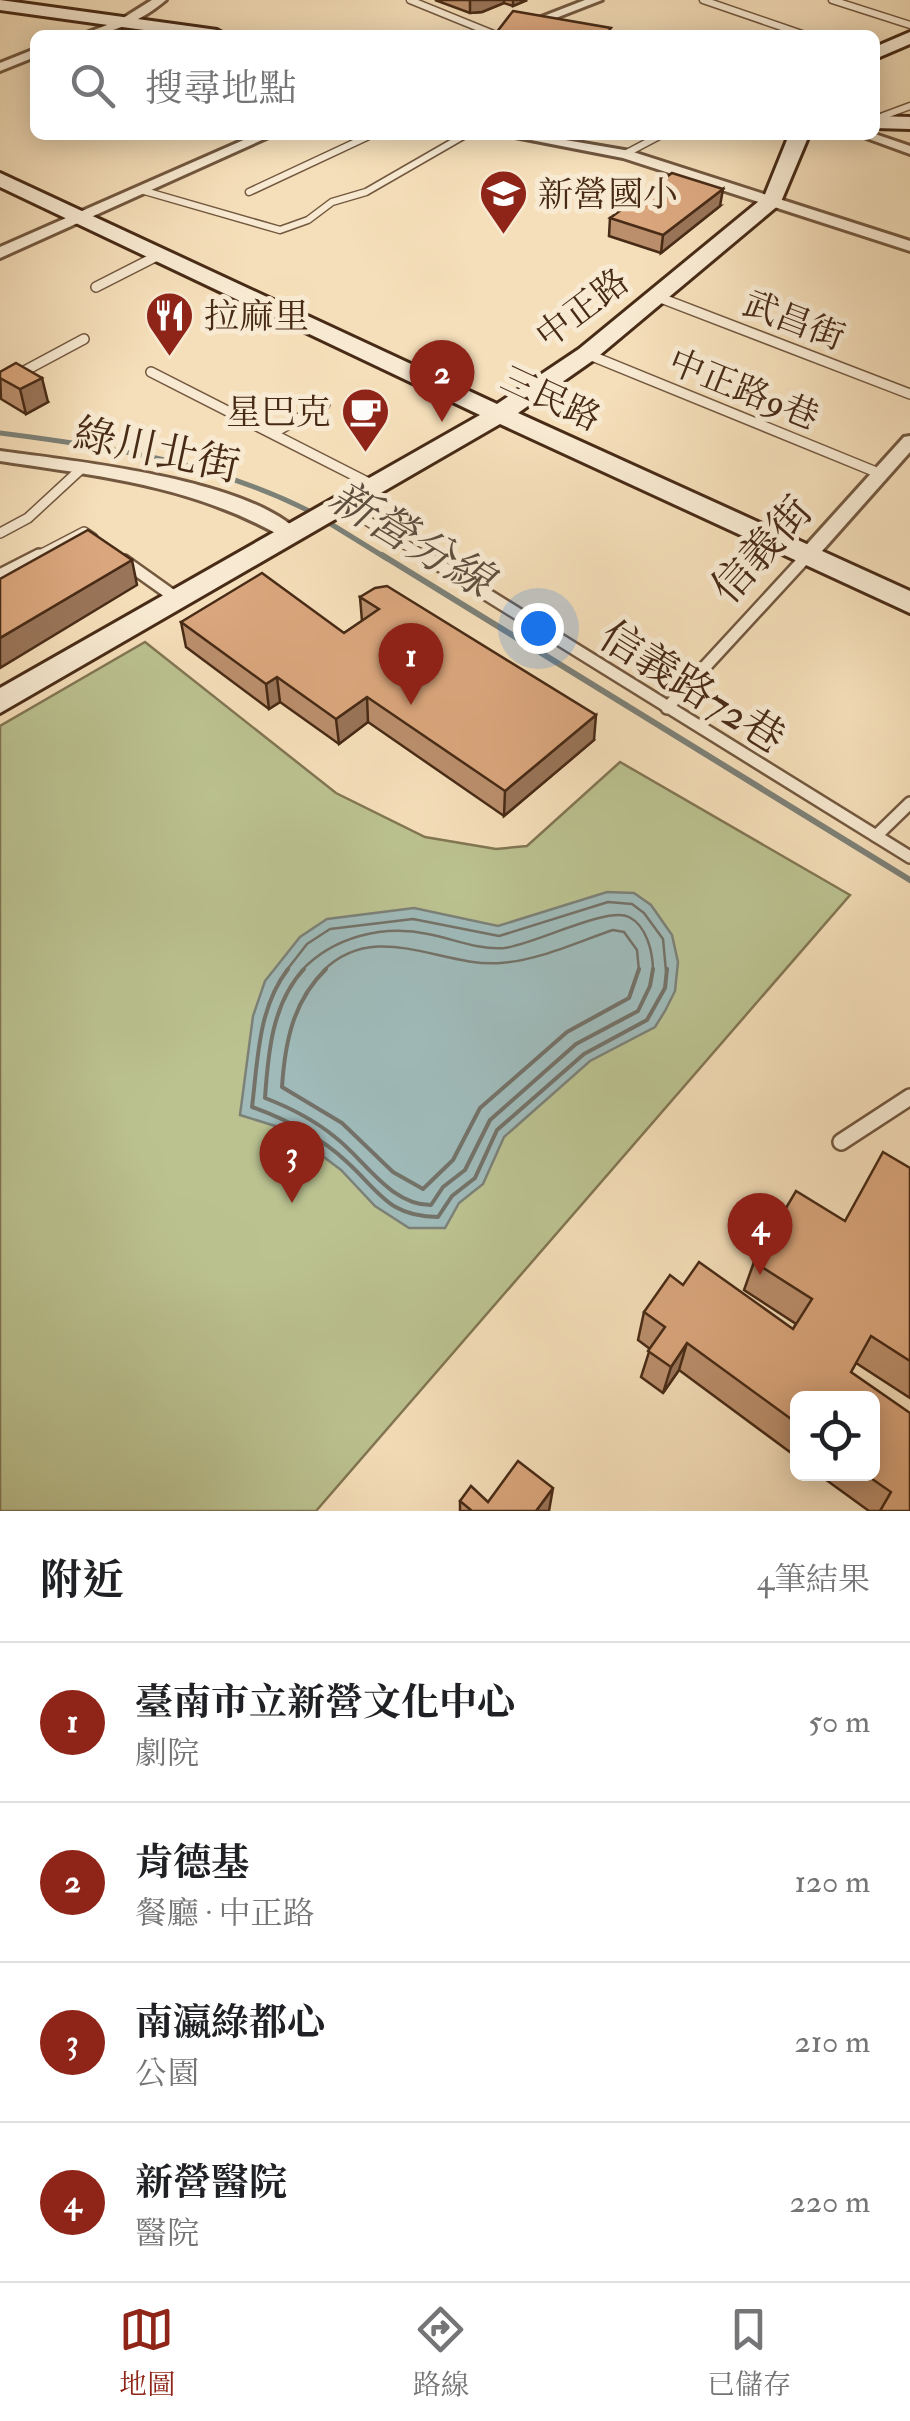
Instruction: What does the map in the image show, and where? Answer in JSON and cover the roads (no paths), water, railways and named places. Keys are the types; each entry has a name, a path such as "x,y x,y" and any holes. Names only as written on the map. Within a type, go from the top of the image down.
{"street":[{"path":"101,30 124,22 160,0"},
{"path":"513,30 596,0"},
{"path":"0,5 181,30"},
{"path":"880,52 910,37"},
{"path":"0,56 30,61"},
{"path":"0,67 30,56"},
{"path":"880,121 910,124"},
{"path":"0,253 255,140"},
{"path":"542,140 625,154 910,246"},
{"name":"中正路","path":"0,702 498,415 587,354 772,200 796,140"},
{"path":"879,140 910,150"},
{"name":"三民路","path":"0,179 77,219 910,603"},
{"name":"信義街","path":"807,556 910,441"},
{"name":"綠川北街","path":"0,456 216,494 296,531"}],"lane":[{"path":"410,0 486,30"},
{"path":"703,0 790,30"},
{"path":"832,0 910,25"},
{"path":"880,118 910,106"},
{"path":"249,192 360,140"},
{"path":"141,190 280,230 308,220 332,202 366,192 457,140"},
{"path":"625,154 652,140"},
{"path":"96,287 157,256"},
{"name":"武昌街","path":"658,297 910,394"},
{"path":"0,384 84,340"},
{"name":"中正路9巷","path":"587,354 880,474"},
{"path":"152,372 375,486"},
{"path":"273,434 325,404"},
{"path":"0,533 28,518 81,469"},
{"name":"信義路72巷","path":"337,508 910,857"},
{"path":"0,575 84,532 99,543"},
{"path":"114,554 176,598"},
{"name":"信義街","path":"667,708 807,556"},
{"path":"876,836 910,803"},
{"path":"841,1142 910,1096"}],"water":[{"path":"607,892 634,893 651,905 672,935 678,962 675,991 655,1027 590,1061 504,1137 483,1184 459,1203 445,1228 409,1228 375,1206 341,1170 288,1130 240,1115 253,1016 265,981 300,937 327,919 414,908 498,926"}],"waterway":[{"name":"新營分線","path":"0,433 122,451 200,469 239,481 315,514"},
{"name":"新營分線","path":"326,521 386,558"},
{"name":"新營分線","path":"382,555 910,880"}],"place":[{"name":"新營國小","path":"503,236"},
{"name":"拉麻里","path":"169,358"},
{"name":"肯德基","path":"442,422"},
{"name":"星巴克","path":"366,454"},
{"name":"臺南市立新營文化中心","path":"411,705"},
{"name":"南瀛綠都心","path":"292,1203"},
{"name":"新營醫院","path":"760,1275"}]}
